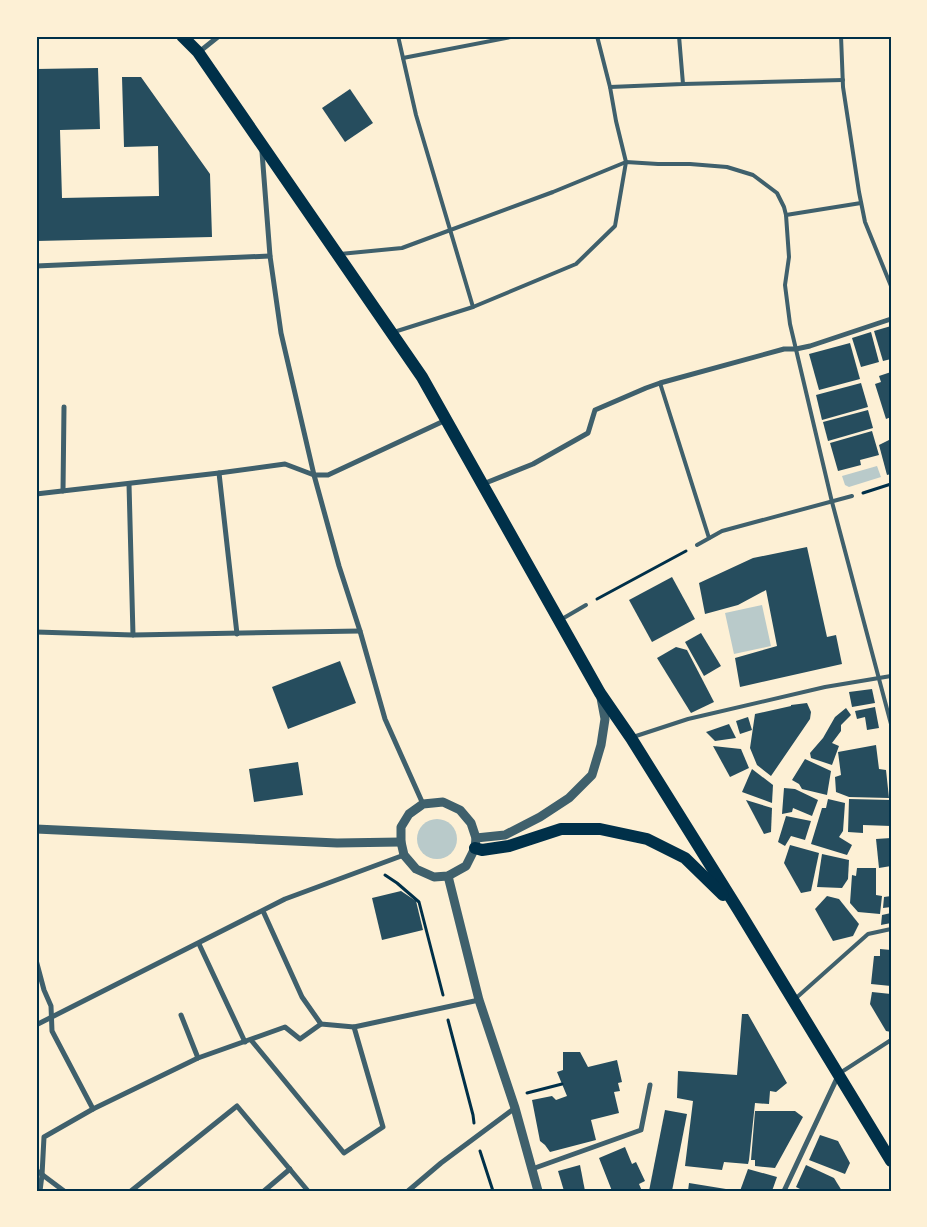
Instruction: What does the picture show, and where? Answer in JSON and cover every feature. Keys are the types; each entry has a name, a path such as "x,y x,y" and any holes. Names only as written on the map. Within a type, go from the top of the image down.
{"main road":[{"path":"182,36 198,52 422,377 600,693 631,738 739,911 891,1161"},
{"path":"475,843 482,850 509,846 562,829 600,829 647,839 685,858 739,911"}],"street":[{"path":"198,52 219,36"},
{"path":"262,144 270,256 281,333 314,475 385,719 423,804"},
{"path":"36,266 270,256"},
{"path":"482,484 533,464 588,433 595,410 646,388 784,349 810,346 891,318"},
{"path":"63,491 64,407"},
{"path":"36,494 285,464 314,475 328,475 446,420"},
{"path":"220,473 237,634"},
{"path":"129,484 133,635"},
{"path":"36,632 133,635 360,631"},
{"path":"475,843 505,834 540,817 569,798 592,775 601,745 605,719 600,693"},
{"path":"443,802 460,810 471,823 475,843 466,866 448,876 434,877 416,869 404,855 401,842 401,827 410,814 423,804 443,802"},
{"path":"36,829 337,843 401,842"},
{"path":"36,1026 285,899 404,855"},
{"path":"448,876 479,1000 515,1108 538,1191"},
{"path":"263,911 302,997 321,1024"},
{"path":"199,944 248,1041 344,1152 383,1127 354,1027"},
{"path":"36,960 44,990 51,1006 52,1031 93,1109"},
{"path":"40,1191 44,1137 93,1109 198,1058 285,1027 300,1039 321,1024 354,1027 479,1000"},
{"path":"181,1014 198,1058"},
{"path":"784,1191 838,1075"},
{"path":"532,1169 641,1130 650,1085"},
{"path":"131,1191 237,1106 308,1191"},
{"path":"408,1191 441,1163 515,1108"},
{"path":"264,1191 290,1169"},
{"path":"36,1170 64,1191"}],"lane":[{"path":"398,36 416,115 473,307"},
{"path":"404,58 516,36"},
{"path":"391,333 473,307 576,264 616,226 626,162 610,87 596,36"},
{"path":"679,36 683,84"},
{"path":"841,36 843,80 861,203 865,222 891,286"},
{"path":"610,87 843,80"},
{"path":"338,254 402,248 553,192 626,162 726,167 753,175 777,193 786,215 789,257 785,285 790,324 832,502 891,724"},
{"path":"786,215 861,203"},
{"path":"660,383 709,538"},
{"path":"697,545 722,531 852,496"},
{"path":"560,621 586,605"},
{"path":"631,738 688,719 825,687 891,676"},
{"path":"793,1000 868,934 891,929"},
{"path":"838,1075 891,1040"}],"path":[{"path":"852,496 891,484"},
{"path":"586,605 697,545"},
{"path":"511,1097 562,1084"}],"shaded area":[{"path":"877,466 881,477 849,487 845,485 842,476"},
{"path":"762,605 771,646 734,654 725,613"},
{"path":"441,819 448,822 454,828 457,839 456,847 448,856 441,859 433,859 426,856 418,847 417,835 420,828 429,820"}],"building":[{"path":"98,68 100,129 60,130 62,198 159,196 158,146 124,147 122,77 141,77 210,174 212,237 36,241 36,69"},
{"path":"350,89 373,123 345,142 322,108"},
{"path":"891,326 891,359 883,361 874,331"},
{"path":"871,332 879,362 861,367 852,338"},
{"path":"850,343 860,379 819,390 809,354"},
{"path":"891,372 891,417 886,419 875,384 881,382 879,376"},
{"path":"861,383 868,407 822,420 816,395"},
{"path":"868,410 873,428 828,441 823,422"},
{"path":"872,431 879,455 860,460 861,465 838,471 830,443"},
{"path":"891,439 891,474 887,475 879,445"},
{"path":"807,547 827,637 836,635 842,664 740,687 735,658 777,646 766,590 738,605 705,614 699,583 753,558"},
{"path":"672,577 695,619 652,642 629,600"},
{"path":"701,633 721,666 704,676 685,642"},
{"path":"676,647 687,650 714,702 691,713 657,658"},
{"path":"340,661 356,703 288,729 272,687"},
{"path":"872,689 875,703 852,707 849,692"},
{"path":"807,703 811,712 810,719 771,776 757,765 750,748 755,714"},
{"path":"875,707 879,728 867,730 865,717 857,719 855,711"},
{"path":"846,708 851,715 841,725 841,731 832,743 839,746 832,765 811,758 810,753 823,738 835,717"},
{"path":"748,717 752,730 740,734 736,721"},
{"path":"729,724 736,738 715,741 706,732"},
{"path":"876,745 879,769 886,770 889,798 849,797 836,792 835,777 841,775 838,752"},
{"path":"713,746 741,749 749,768 730,777"},
{"path":"805,759 831,771 827,795 802,789 799,784 792,780"},
{"path":"298,762 303,795 254,802 249,769"},
{"path":"752,769 773,785 772,803 742,792"},
{"path":"784,788 795,789 818,800 812,816 793,808 792,812 782,814"},
{"path":"828,799 845,803 843,831 839,837 852,845 847,855 811,844 822,808 826,808"},
{"path":"849,799 891,800 891,826 863,825 863,833 848,832"},
{"path":"746,800 772,808 771,832 764,834"},
{"path":"786,816 811,821 805,840 791,836 785,846 778,842"},
{"path":"891,838 891,866 879,868 876,839"},
{"path":"790,845 819,853 811,891 801,893 784,863"},
{"path":"822,854 849,860 848,879 842,888 817,887"},
{"path":"857,868 876,868 876,895 882,896 880,914 858,912 850,903 852,875 856,876"},
{"path":"401,891 416,901 423,930 382,940 372,898"},
{"path":"827,896 839,899 859,924 853,936 833,941 815,909"},
{"path":"891,896 891,907 883,908 884,897"},
{"path":"891,913 891,923 881,925 882,915"},
{"path":"880,949 891,950 891,986 871,984 874,956 880,956"},
{"path":"872,992 891,994 891,1032 886,1031 870,1004"},
{"path":"742,1014 748,1014 787,1083 776,1092 770,1091 769,1104 755,1103 748,1164 724,1162 722,1170 685,1166 693,1101 677,1098 678,1071 737,1075"},
{"path":"563,1052 580,1052 588,1067 617,1060 622,1082 618,1083 620,1091 614,1092 619,1113 591,1120 596,1140 550,1152 540,1141 532,1100 552,1096 556,1100 567,1096 557,1072 563,1070"},
{"path":"665,1110 687,1114 672,1191 649,1191"},
{"path":"755,1111 795,1111 803,1117 775,1168 755,1166 755,1160 751,1160"},
{"path":"820,1135 838,1141 850,1163 845,1174 809,1160"},
{"path":"625,1147 632,1164 636,1162 645,1181 639,1184 642,1191 612,1191 599,1158"},
{"path":"580,1165 585,1191 564,1191 558,1171"},
{"path":"806,1165 834,1178 842,1191 804,1191 796,1187"},
{"path":"748,1169 777,1177 772,1191 740,1191"},
{"path":"689,1183 732,1190 732,1191 688,1191"}]}
